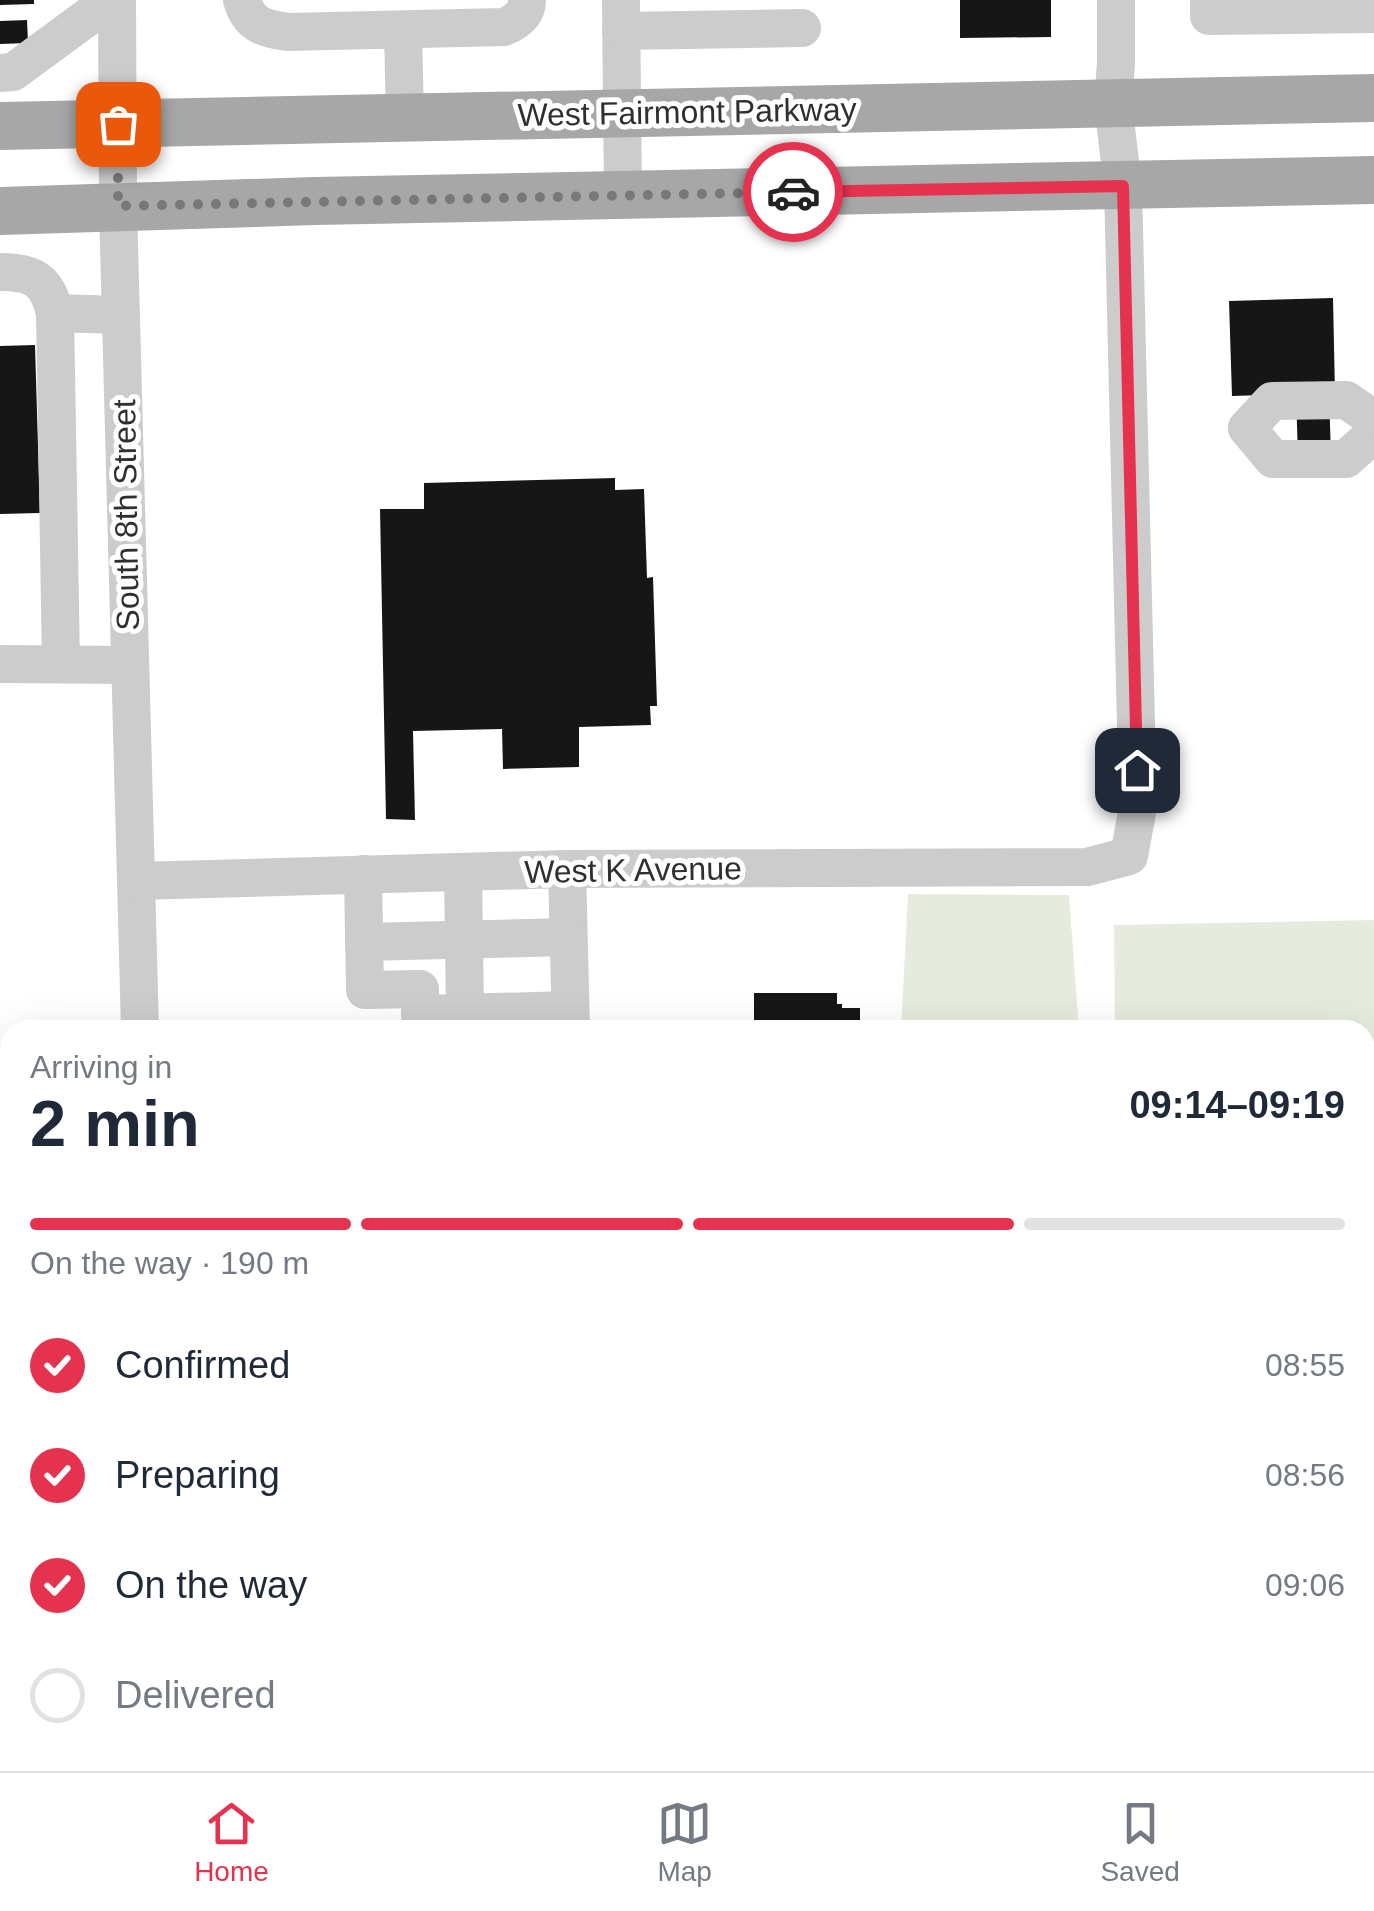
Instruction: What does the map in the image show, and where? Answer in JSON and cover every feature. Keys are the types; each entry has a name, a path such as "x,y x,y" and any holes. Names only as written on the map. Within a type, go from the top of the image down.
{"main road":[{"name":"West Fairmont Parkway","path":"0,126 1374,98"},
{"path":"7,211 1374,180"}],"street":[{"path":"0,73 13,72 114,0"},
{"name":"South 8th Street","path":"114,0 140,1020"},
{"path":"242,0 250,20 261,28 287,32 504,27 518,22 527,0"},
{"path":"1116,0 1113,104 1123,186"},
{"path":"1209,0 1209,16 1374,14"},
{"path":"623,195 621,16 802,28"},
{"path":"403,30 405,117"},
{"name":"West K Avenue","path":"136,881 567,869 1087,866 1129,856 1138,807 1123,186"},
{"path":"7,211 8,272 38,279 50,291 55,313 60,664"},
{"path":"55,313 121,315"},
{"path":"1247,428 1272,437 1347,436 1374,426"},
{"path":"0,664 130,665"},
{"path":"430,1020 465,1012 570,1020 567,869"},
{"path":"463,872 465,1012"},
{"path":"363,874 365,990 420,989 421,1020"},
{"path":"364,942 568,938"}],"green space":[{"path":"908,894 1069,895 1078,1020 902,1020"},
{"path":"1374,920 1374,1020 1115,1020 1114,925"}],"building":[{"path":"0,0 34,0 34,4 0,5"},
{"path":"960,0 1051,0 1051,37 960,38"},
{"path":"27,20 28,43 0,44 0,21"},
{"path":"1333,298 1335,394 1329,394 1331,456 1298,457 1296,394 1232,396 1229,301"},
{"path":"35,345 40,513 0,514 0,346"},
{"path":"615,478 615,490 644,489 647,578 653,577 657,706 650,706 651,725 579,727 579,767 503,769 502,729 413,731 415,820 386,819 380,509 424,509 424,483"},
{"path":"754,993 837,993 837,1004 842,1004 842,1008 860,1008 860,1020 754,1020"}],"way so far":[{"path":"118,124 118,206 793,192"}],"route":[{"path":"793,192 1123,186 1137,770"}]}
